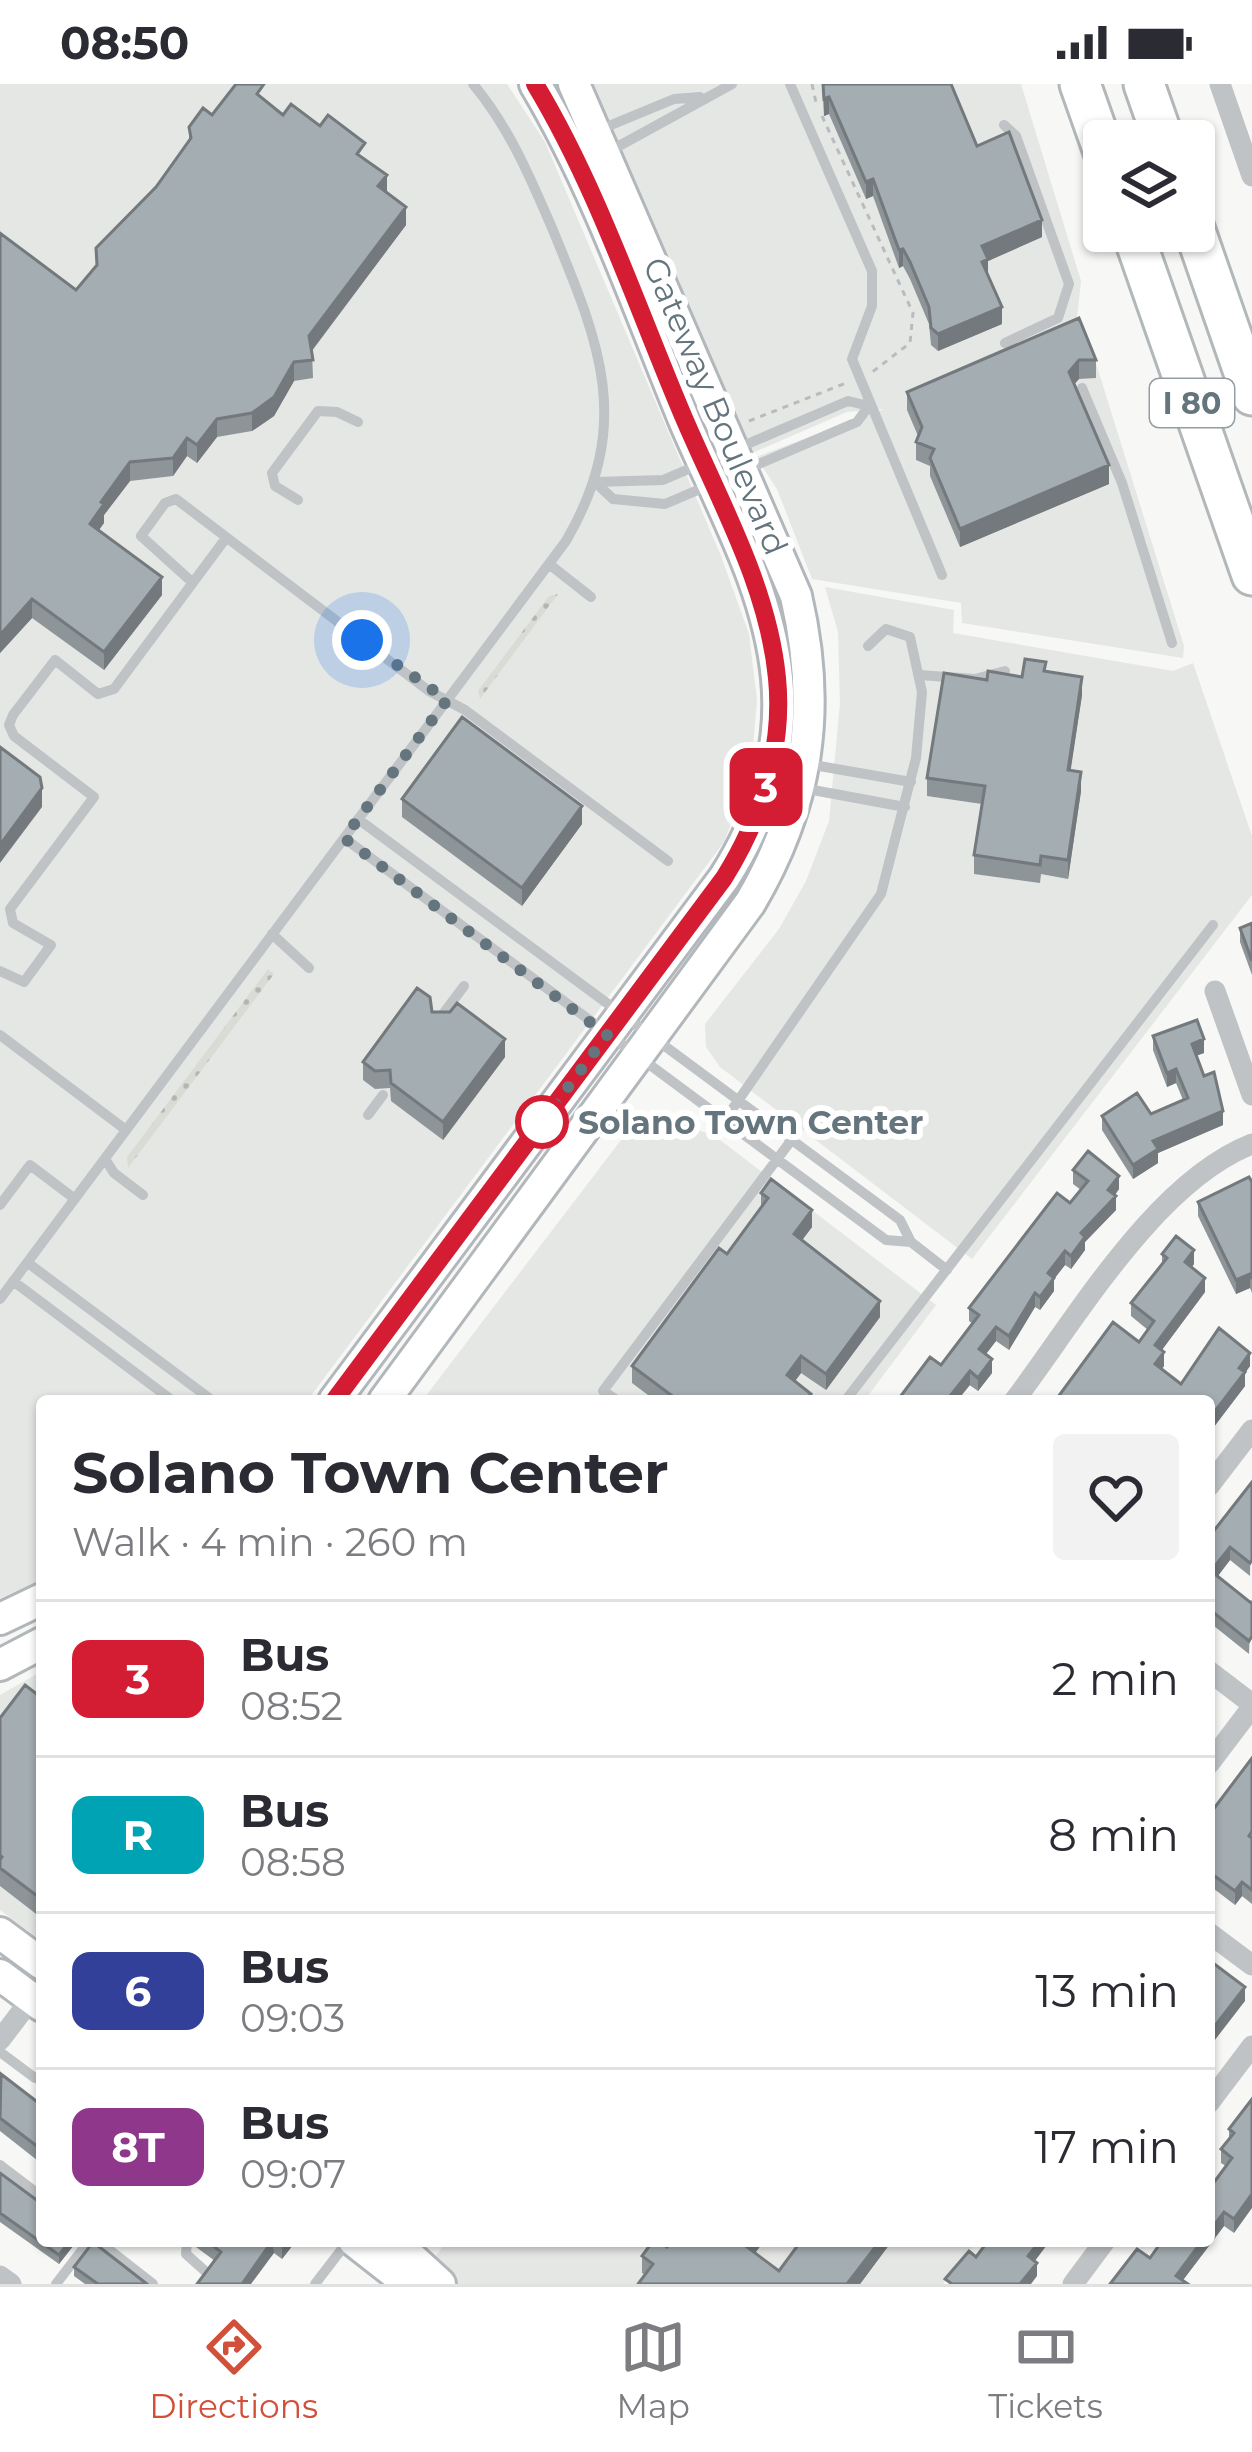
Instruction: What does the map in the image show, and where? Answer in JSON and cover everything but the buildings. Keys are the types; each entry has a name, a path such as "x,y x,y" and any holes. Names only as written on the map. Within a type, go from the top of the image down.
{"highway":[{"path":"1080,84 1093,120"},
{"path":"1144,84 1157,120"},
{"name":"I 80","path":"1139,252 1252,575"},
{"name":"I 80","path":"1202,252 1252,394"}],"street":[{"name":"Gateway Boulevard","path":"338,1395 724,878 750,832 769,778 778,681 770,632 573,156 535,84"},
{"name":"Gateway Boulevard","path":"388,1395 645,1048 773,864 804,776 811,678 796,596 742,448 574,84"},
{"path":"1220,84 1252,176"},
{"path":"1215,991 1252,1095"},
{"path":"1019,1395 1166,1202 1196,1172 1252,1144"},
{"path":"1215,1478 1252,1430"},
{"path":"0,1619 36,1602"},
{"path":"0,1665 36,1646"},
{"path":"1215,1676 1252,1705 1215,1756"},
{"path":"0,1933 36,1960"},
{"path":"1215,1937 1252,1965"},
{"path":"0,1975 36,1999"},
{"path":"0,2040 36,2004"},
{"path":"1215,2095 1252,2046"},
{"path":"358,2247 402,2282"},
{"path":"402,2247 440,2284"},
{"path":"1072,2284 1100,2247"},
{"path":"0,2276 11,2284"}],"lane":[{"path":"0,1299 549,565 585,509 606,422 598,345 520,154 473,84"},
{"path":"573,156 674,99 704,96 732,84"},
{"path":"790,84 872,271 872,306 852,359 942,575"},
{"path":"573,156 680,117 704,96"},
{"path":"1004,125 1016,136 1069,284 1058,318 1005,343"},
{"path":"1082,388 1122,483 1172,643"},
{"path":"595,482 614,499 643,506 665,504 742,448 848,401 869,406"},
{"path":"595,482 620,477 646,483 708,473 742,448 857,422 869,406"},
{"path":"298,500 275,486 272,473 318,411 337,412 358,422"},
{"path":"192,582 140,536 165,503 176,500 668,861"},
{"path":"0,971 24,982 51,945 13,922 10,909 94,797 14,736 13,715 55,660 98,694 114,689 226,538"},
{"path":"549,565 591,598"},
{"path":"724,1121 868,918 896,850 911,782 919,675 910,637 898,630 875,634 868,646"},
{"path":"919,675 975,679 1005,671"},
{"path":"804,776 911,782"},
{"path":"804,776 905,807"},
{"path":"358,819 645,1048 724,1121 886,1240 911,1243"},
{"path":"344,838 645,1048 738,1103 900,1220 911,1243 947,1270"},
{"path":"850,1395 1213,925"},
{"path":"272,934 309,968"},
{"path":"437,1022 464,986"},
{"path":"0,1035 127,1130"},
{"path":"368,1114 383,1095"},
{"path":"610,1395 604,1391 790,1142"},
{"path":"105,1159 114,1173 143,1195"},
{"path":"0,1204 30,1165 75,1199"},
{"path":"28,1262 205,1395"},
{"path":"13,1281 165,1395"},
{"path":"0,2052 36,2078"},
{"path":"2,2170 36,2194"},
{"path":"56,2284 84,2247"},
{"path":"106,2247 153,2284"},
{"path":"187,2247 186,2254 205,2271"},
{"path":"315,2284 346,2247"}],"path":[{"path":"742,448 877,370 910,343 913,313 812,84"}],"shaded area":[{"name":"Solano Town Center","path":"0,84 507,84 545,142 721,556 749,634 757,700 751,770 724,842 311,1395 36,1395 36,1583 0,1598"},
{"path":"589,84 1021,84 1081,281 1076,327 1086,331 1184,646 1183,658 962,623 961,603 812,579 777,489 756,457 884,409 847,412 752,453"},
{"path":"825,587 954,610 953,633 1173,671 1193,663 1252,836 1252,895 972,1259 720,1067 706,1047 705,1024 779,929 806,881 829,821 840,703 838,632"},
{"path":"558,594 480,699 478,691 549,596"},
{"path":"268,969 274,974 128,1168 127,1157"},
{"path":"661,1117 715,1136 936,1305 868,1395 427,1395 639,1122"},
{"path":"36,1674 36,1937 0,1910 0,1695"},
{"path":"442,2247 971,2247 943,2284 458,2284 431,2262"}],"bus line":[{"name":"3","path":"338,1395 724,878 758,816 776,732 778,681 755,582 578,167 535,84"}],"place":[{"name":"Solano Town Center","path":"542,1122"}],"route":[{"path":"362,640 447,700 344,838 607,1035 542,1122"}]}
